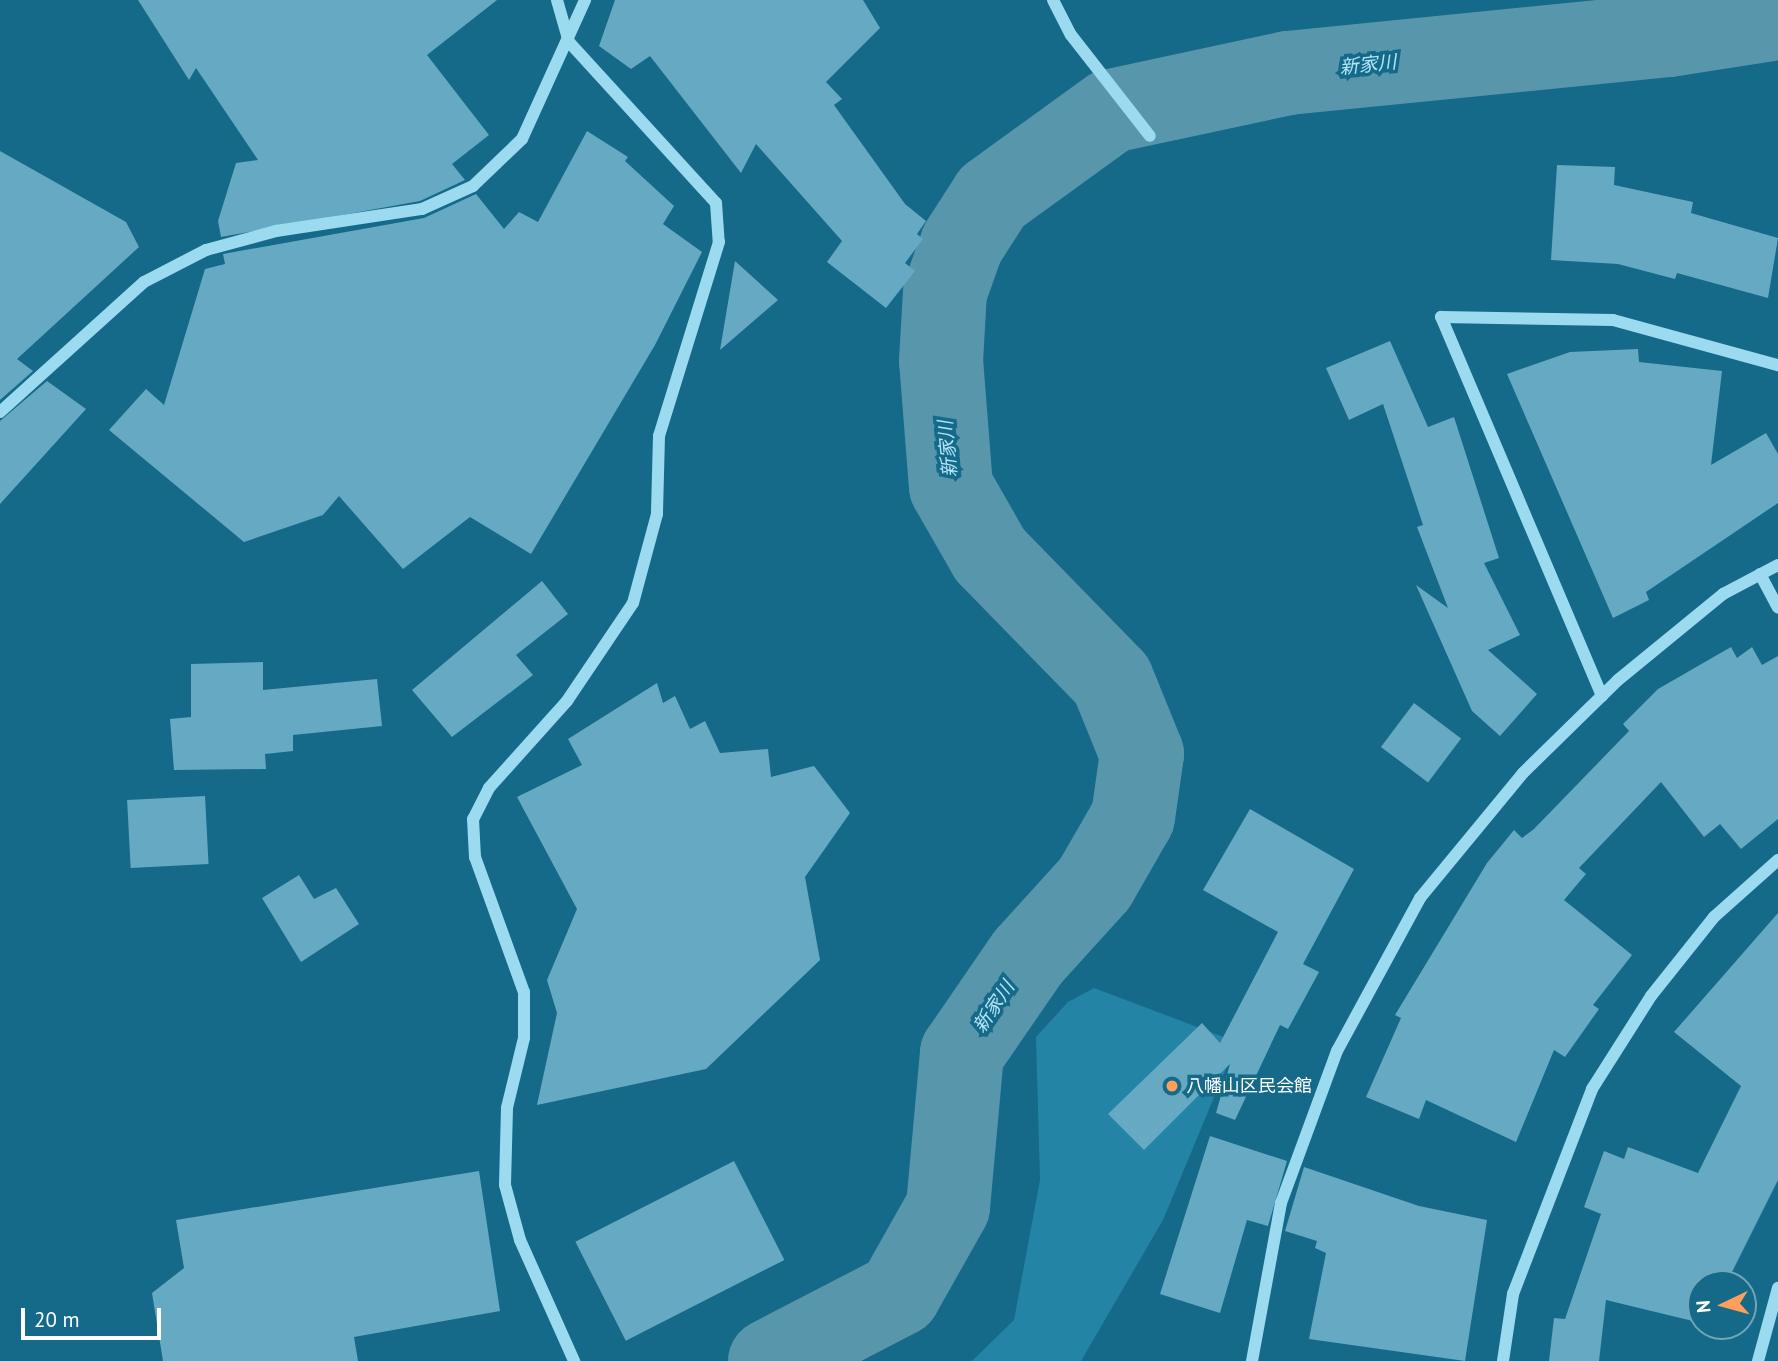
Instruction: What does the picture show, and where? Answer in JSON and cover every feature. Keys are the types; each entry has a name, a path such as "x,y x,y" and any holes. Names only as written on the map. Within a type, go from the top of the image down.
{"street":[{"path":"557,0 569,43 716,202 719,242 659,436 657,514 633,603 567,701 489,788 473,819 475,857 524,992 524,1038 506,1108 505,1185 520,1240 574,1361"},
{"path":"0,412 144,282 206,250 276,231 422,209 473,186 522,139 569,43 585,0"},
{"path":"1053,0 1089,60 1150,136"},
{"path":"1602,696 1441,317 1612,320 1778,365"},
{"path":"1252,1361 1281,1203 1337,1051 1420,898 1523,773 1602,696 1723,594 1778,565"},
{"path":"1760,575 1778,608"},
{"path":"1503,1361 1513,1294 1592,1089 1651,996 1714,917 1778,860"},
{"path":"1758,1361 1778,1288"}],"shaded area":[{"path":"1094,988 1237,1042 1163,1220 1081,1361 972,1361 1014,1320 1040,1180 1036,1037 1068,1002"}],"building":[{"path":"138,0 497,0 427,55 489,135 452,164 465,180 420,201 221,237 218,221 236,163 258,160 196,68 189,80"},
{"path":"615,0 863,0 880,28 826,82 842,99 834,105 905,204 926,221 917,234 923,239 905,263 915,271 886,308 827,262 842,241 756,144 741,173 650,56 631,69 599,46"},
{"path":"587,131 628,157 625,161 674,206 663,224 702,252 655,345 531,554 470,517 403,569 339,496 323,515 244,542 109,430 146,389 164,405 205,269 225,264 223,254 424,218 476,194 504,229 519,212 538,222"},
{"path":"0,151 126,222 139,247 17,359 33,371 0,400"},
{"path":"1557,165 1615,167 1614,185 1693,202 1691,213 1778,238 1768,298 1677,273 1675,279 1618,264 1551,260"},
{"path":"735,261 778,300 720,350"},
{"path":"1390,341 1428,427 1454,417 1499,558 1484,563 1520,635 1488,650 1537,694 1500,736 1472,711 1416,585 1448,608 1417,527 1423,525 1383,404 1349,420 1326,368"},
{"path":"1638,349 1639,362 1722,371 1711,465 1766,433 1778,454 1778,503 1646,592 1649,600 1613,618 1507,374 1570,352"},
{"path":"47,381 86,409 0,504 0,421"},
{"path":"542,581 568,614 516,655 533,675 452,737 412,690"},
{"path":"1731,647 1737,658 1752,647 1762,665 1778,656 1778,819 1741,849 1720,824 1704,837 1661,782 1579,868 1586,874 1564,900 1632,955 1593,1005 1599,1009 1565,1057 1554,1050 1516,1142 1426,1100 1419,1119 1366,1097 1401,1018 1395,1015 1487,863 1514,830 1522,838 1534,829 1629,731 1623,724 1658,689"},
{"path":"263,662 263,690 377,679 382,726 293,735 293,751 265,754 266,769 174,770 170,719 191,717 191,664"},
{"path":"657,683 663,703 675,696 690,729 705,721 720,753 768,749 771,777 814,766 850,813 805,877 820,960 706,1069 537,1105 557,1013 547,980 577,909 517,797 582,765 568,739"},
{"path":"1414,703 1461,739 1428,782 1381,747"},
{"path":"205,796 209,864 131,868 127,800"},
{"path":"1250,809 1354,869 1303,964 1319,972 1288,1029 1280,1025 1235,1120 1216,1113 1230,1064 1144,1150 1108,1114 1202,1023 1220,1043 1278,932 1203,890"},
{"path":"299,875 314,899 336,888 359,924 301,962 262,898"},
{"path":"1778,913 1778,1180 1733,1270 1687,1270 1687,1320 1606,1300 1599,1361 1549,1361 1554,1318 1565,1319 1601,1214 1584,1207 1604,1151 1624,1159 1628,1147 1698,1173 1741,1086 1674,1032"},
{"path":"1210,1136 1287,1161 1268,1226 1247,1220 1220,1313 1160,1294"},
{"path":"734,1161 784,1260 626,1341 575,1242"},
{"path":"1304,1167 1419,1206 1487,1220 1465,1361 1309,1339 1326,1253 1315,1248 1317,1241 1285,1231"},
{"path":"479,1171 500,1311 354,1337 358,1361 163,1361 152,1293 184,1268 176,1220"}],"waterway":[{"name":"新家川","path":"770,1361 899,1294 948,1207 962,1053 1028,957 1095,883 1133,817 1142,754 1112,680 990,555 951,487 941,361 945,292 962,244 992,197 1111,111 1288,73 1669,35 1778,18"}],"place":[{"name":"八幡山区民会館","path":"1172,1086"}]}
